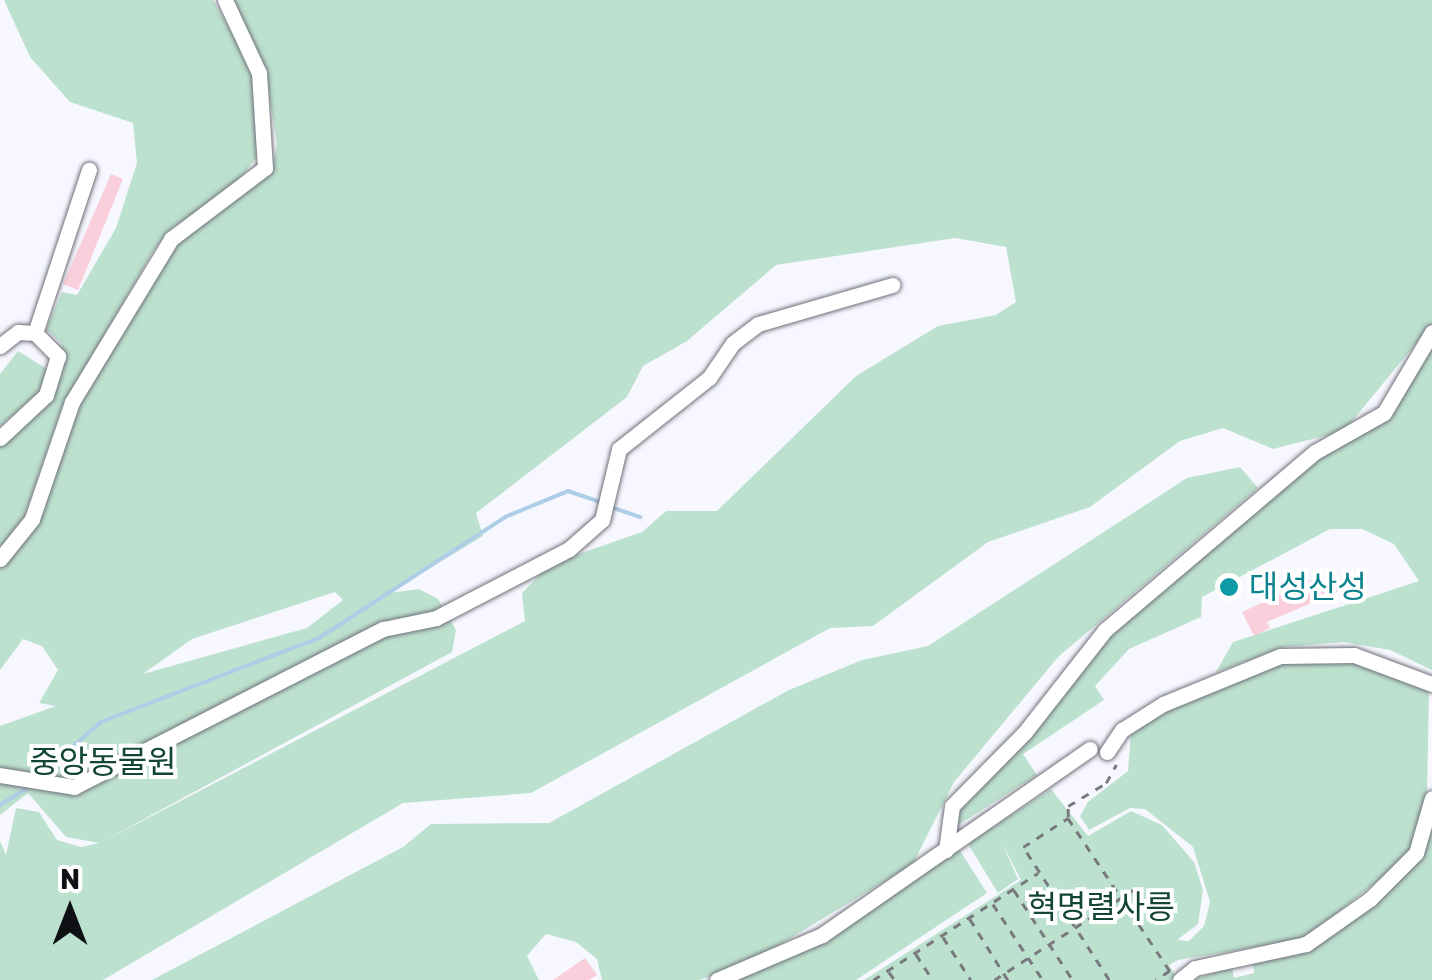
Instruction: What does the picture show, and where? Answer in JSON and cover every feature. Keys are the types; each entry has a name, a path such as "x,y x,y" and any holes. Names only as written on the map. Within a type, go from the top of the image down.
{"street":[{"path":"0,559 32,519 72,402 171,239 265,168 260,73 224,0"},
{"path":"35,333 89,170"},
{"path":"0,775 74,787 383,629 436,618 552,558 607,505 618,450 709,378 758,324 892,284"},
{"path":"0,346 18,332 35,333 58,356 58,372 46,396 0,438"},
{"path":"946,850 944,816 1025,732 1105,630 1315,452 1384,413 1432,332"},
{"path":"1107,752 1122,730 1162,704 1280,656 1354,655 1432,684"},
{"path":"717,980 822,934 1090,749"},
{"path":"1180,980 1195,968 1306,944 1370,900 1416,853 1432,798"}],"path":[{"path":"1107,752 1115,774 1068,806 1068,818 1170,971 1156,980"},
{"path":"1068,818 1023,846 1109,980"},
{"path":"874,980 1040,872"},
{"path":"1014,889 1073,980"},
{"path":"994,980 1133,890"},
{"path":"992,903 1043,980"},
{"path":"969,918 1008,980"},
{"path":"942,935 970,980"},
{"path":"915,953 933,980"},
{"path":"888,970 895,980"}],"green space":[{"path":"4,0 213,0 255,74 257,157 232,188 170,229 153,251 62,407 19,532 0,546 0,446 57,389 62,344 46,329 62,292 77,295 116,228 137,163 133,123 70,102 30,57"},
{"name":"중앙동물원","path":"232,0 1432,0 1432,324 1344,431 1273,449 1223,428 1180,441 1090,507 988,542 873,626 830,628 531,793 403,803 103,980 0,980 0,841 6,855 16,808 39,812 57,840 81,847 99,843 66,837 28,793 0,815 0,726 56,706 39,703 58,670 42,646 23,639 0,670 0,565 37,519 77,404 180,238 272,170 277,144 266,75","holes":["955,238 1006,247 1016,302 996,315 938,326 856,376 717,511 666,511 642,532 550,564 522,593 525,621 100,843 452,652 456,630 438,599 419,589 389,593 483,536 476,513 627,397 643,366 687,341 776,265","335,592 343,600 307,628 143,674 192,639"]},
{"path":"1432,343 1432,670 1390,650 1344,642 1284,647 1216,672 1233,642 1419,581 1394,544 1362,529 1330,529 1202,597 1201,617 1129,649 1095,686 1104,700 1023,754 1037,775 955,827 953,812 1104,638 1311,462 1387,420"},
{"path":"18,351 47,369 44,388 0,426 0,374"},
{"path":"1240,467 1258,488 1058,657 954,782 913,864 756,959 700,980 602,980 597,959 576,942 546,934 527,956 539,980 152,980 403,847 431,824 549,823 789,690 862,660 928,646 1187,478"},
{"name":"혁명렬사릉","path":"1354,659 1429,689 1427,797 1410,855 1304,939 1178,960 1169,965 1176,976 1170,980 864,980 1021,880 1002,843 1018,879 998,893 968,844 1051,789 1088,836 1131,811 1162,825 1194,862 1203,890 1198,924 1177,940 1189,941 1204,926 1210,902 1193,847 1145,809 1130,808 1089,830 1080,816 1088,802 1128,771 1131,730 1163,709 1280,660"},
{"path":"1432,819 1432,980 1193,980 1232,967 1234,978 1254,973 1253,964 1289,953 1370,905 1422,853"},
{"path":"959,849 987,893 856,980 727,980"}],"building":[{"path":"111,174 123,179 78,290 63,284"},
{"path":"1352,574 1356,584 1267,622 1270,628 1254,636 1242,612 1311,580 1315,589"},
{"path":"585,958 597,975 589,980 553,980"}],"waterway":[{"path":"42,773 101,722 319,638 505,517 568,491 602,503"},
{"path":"611,507 640,517"},
{"path":"0,805 29,787"}],"place":[{"name":"대성산성","path":"1229,587"}]}
